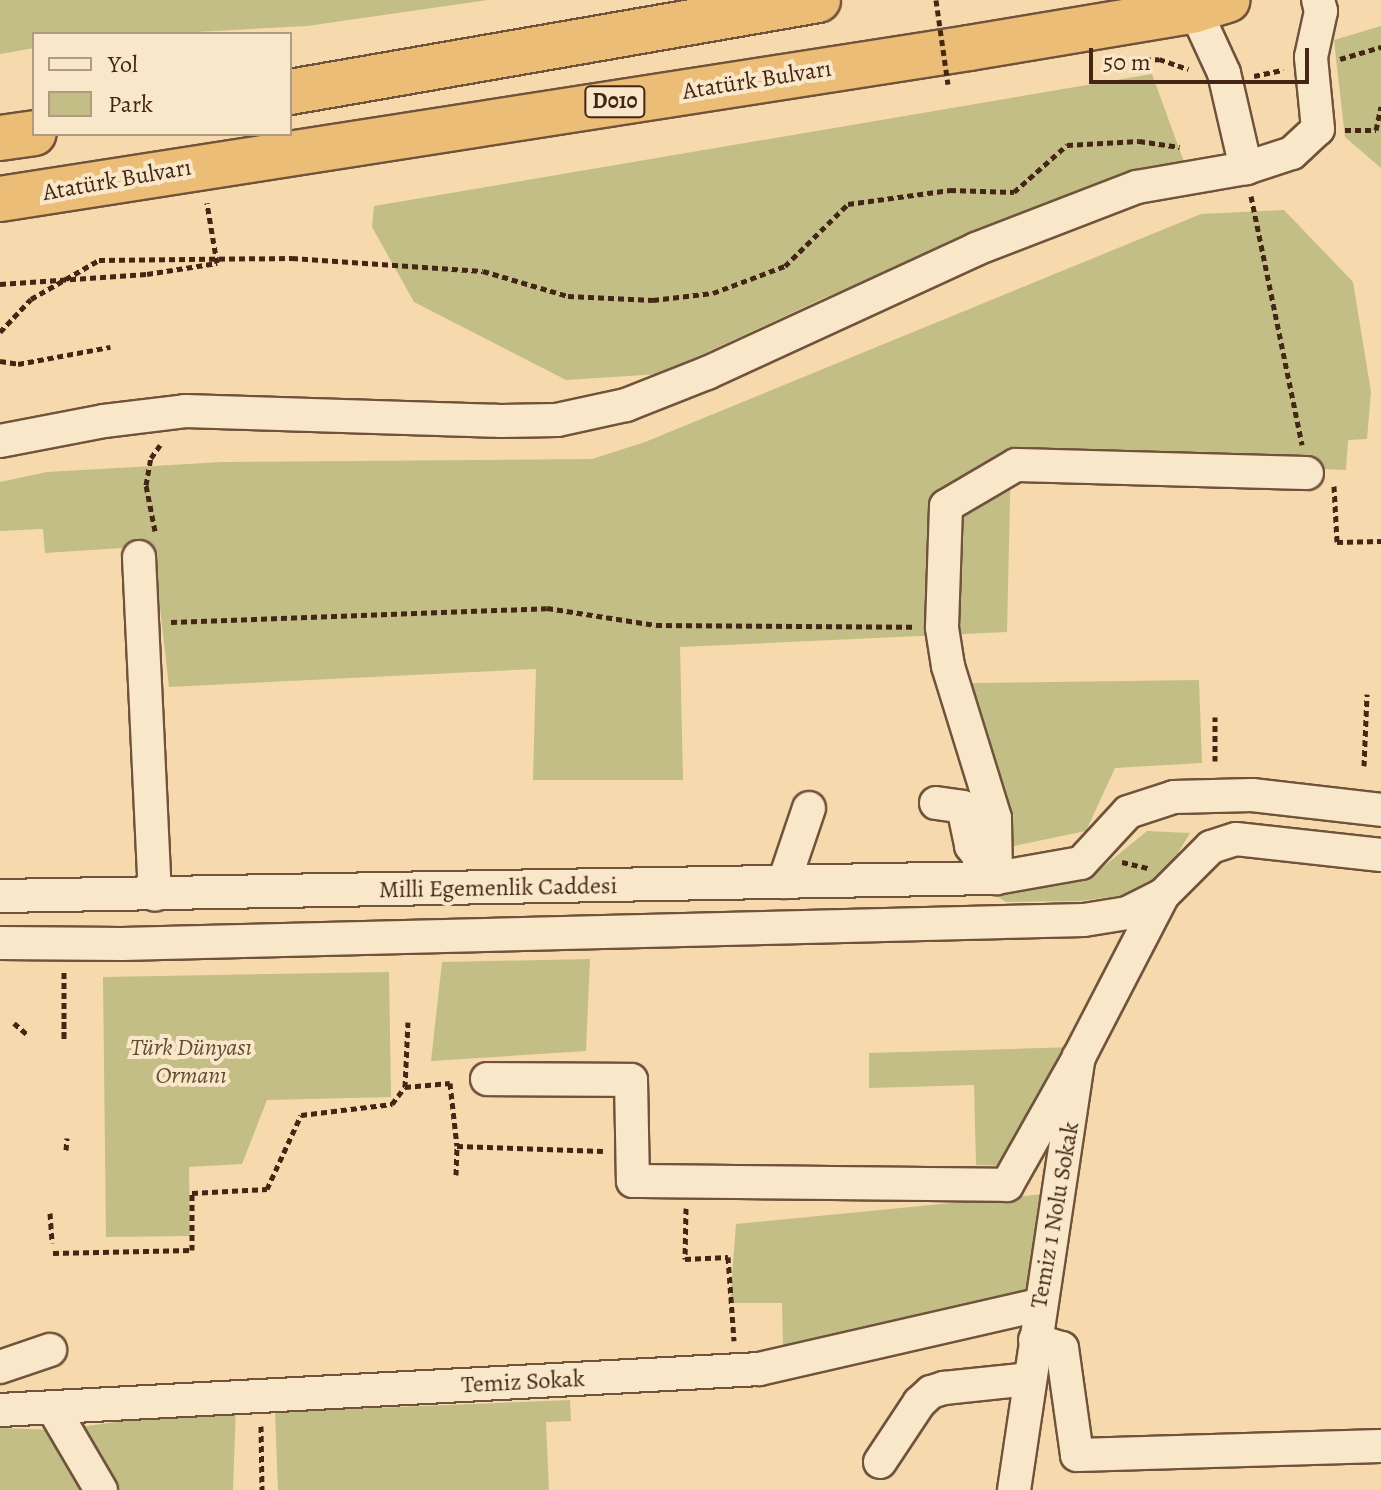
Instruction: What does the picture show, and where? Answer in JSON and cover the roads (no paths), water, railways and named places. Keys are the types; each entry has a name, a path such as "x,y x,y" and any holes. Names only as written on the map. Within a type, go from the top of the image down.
{"highway":[{"path":"292,92 818,0"},
{"name":"Atatürk Bulvarı","path":"0,199 1212,5"},
{"path":"0,125 32,122"},
{"path":"0,138 32,133"}],"street":[{"path":"0,441 104,421 185,411 501,421 557,420 626,405 707,373 976,249 1137,187 1246,168 1292,153 1318,129 1311,57 1321,11 1318,0"},
{"path":"1212,5 1246,168"},
{"path":"950,923 996,878 995,818 948,666 942,627 946,506 1016,465 1307,473"},
{"path":"148,548 142,623 155,895"},
{"name":"Milli Egemenlik Caddesi","path":"0,896 996,878 1081,863 1128,812 1152,802 1200,796 1252,795 1381,810"},
{"path":"1200,796 1209,821 1211,847 1236,839 1260,840 1381,855"},
{"path":"936,803 963,807 971,846 996,878"},
{"path":"784,882 809,808"},
{"name":"Milli Egemenlik Caddesi","path":"0,943 122,944 1084,920 1127,913 1160,882 1211,847"},
{"name":"Temiz 1 Nolu Sokak","path":"1014,1490 1039,1305 1071,1128 1079,1057 1133,953 1160,882"},
{"path":"1084,920 1133,953"},
{"path":"487,1079 631,1080 633,1181 1007,1185 1079,1057"},
{"name":"Temiz Sokak","path":"0,1410 54,1410 759,1369 1039,1305"},
{"path":"1035,1340 1062,1348 1077,1455 1381,1446"},
{"path":"0,1367 50,1350"},
{"path":"880,1462 919,1403 931,1392 1029,1379"},
{"path":"54,1410 101,1490"}],"park label":[{"name":"Türk Dünyası Ormanı","path":"191,1062"}]}
